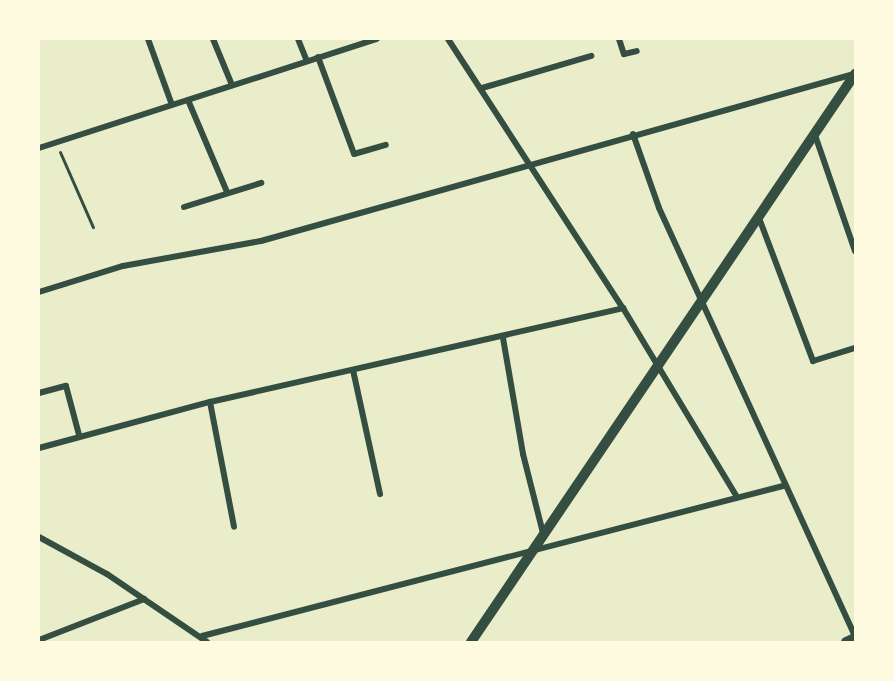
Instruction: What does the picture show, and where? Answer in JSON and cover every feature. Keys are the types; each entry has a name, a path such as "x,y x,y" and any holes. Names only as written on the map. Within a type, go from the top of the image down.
{"street":[{"path":"148,39 172,105"},
{"path":"213,39 232,85"},
{"path":"298,39 307,61"},
{"path":"39,148 377,39"},
{"path":"448,39 531,163 659,365 737,497"},
{"path":"619,39 624,54 637,51"},
{"path":"482,88 591,56"},
{"path":"318,57 354,154 386,145"},
{"path":"39,292 123,266 261,241 633,134 855,74"},
{"path":"471,642 543,533 702,304 855,74"},
{"path":"188,100 227,192"},
{"path":"633,134 659,208 783,486 855,637 846,642"},
{"path":"815,135 855,251"},
{"path":"184,207 261,183"},
{"path":"759,218 813,361 855,348"},
{"path":"39,448 79,435 210,402 503,338 623,308"},
{"path":"503,338 523,454 543,533"},
{"path":"353,370 380,494"},
{"path":"39,393 66,386 79,435"},
{"path":"210,402 234,526"},
{"path":"202,636 533,548 783,486"},
{"path":"39,537 107,573 202,636 207,642"},
{"path":"39,640 144,598"}],"path":[{"path":"56,142 93,227"}]}
